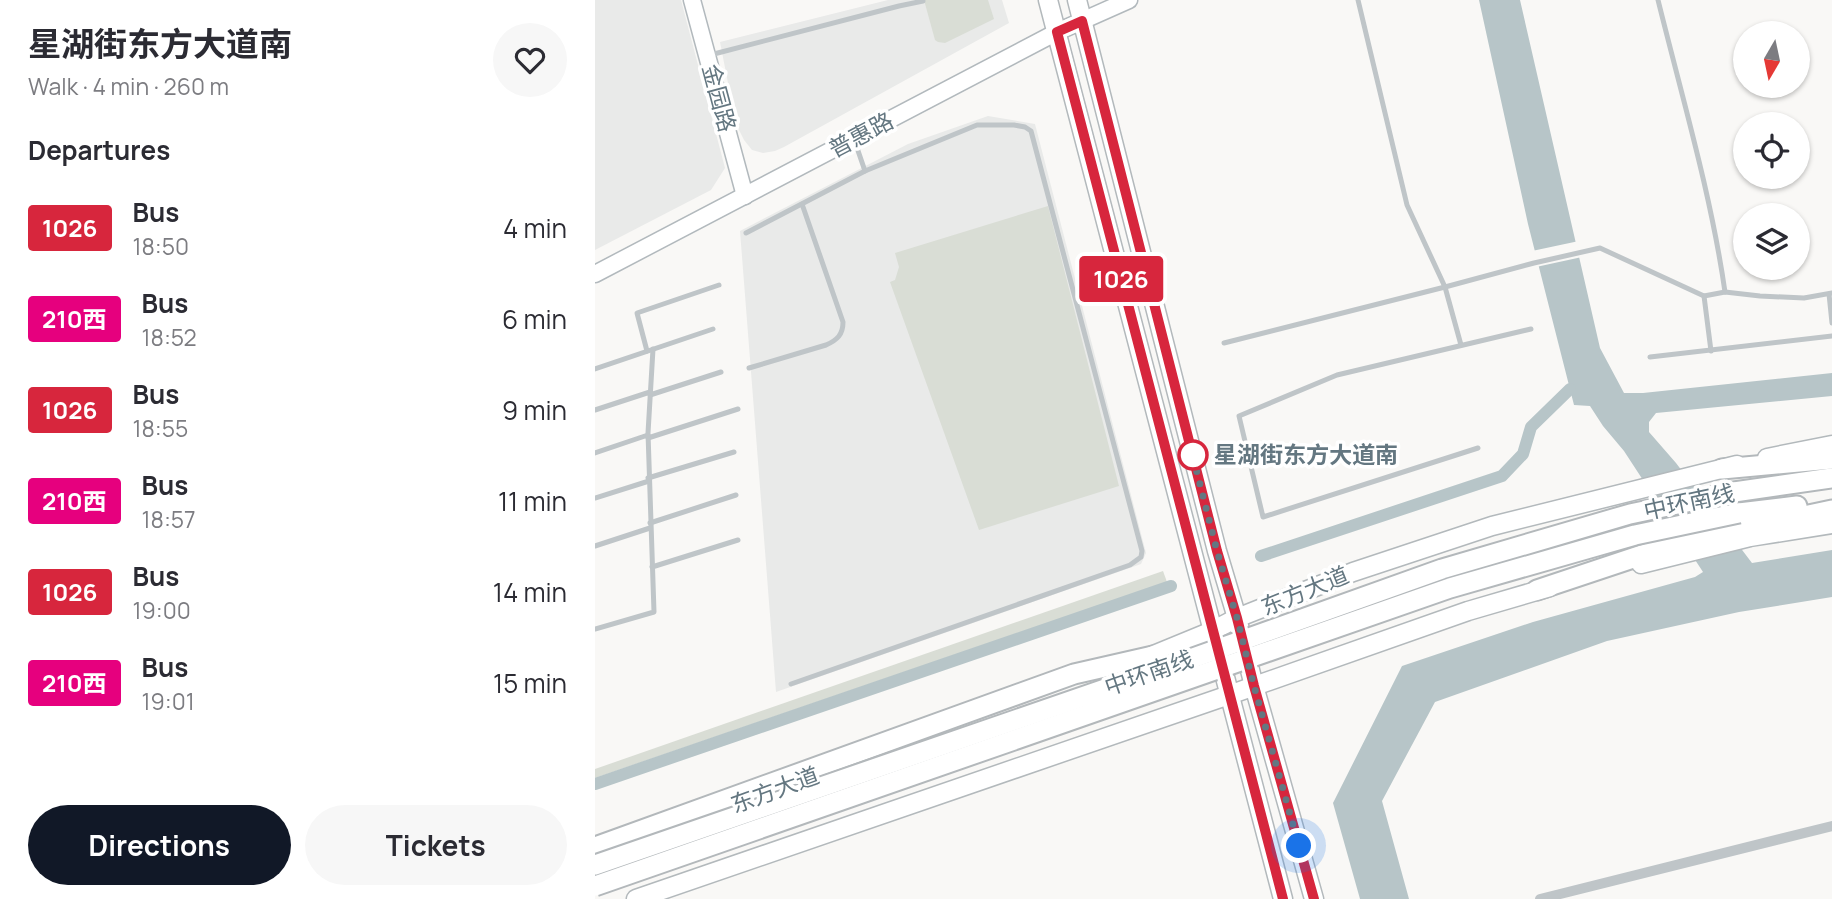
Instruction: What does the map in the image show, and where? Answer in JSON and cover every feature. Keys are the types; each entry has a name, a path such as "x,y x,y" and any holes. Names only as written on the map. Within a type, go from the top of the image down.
{"highway":[{"path":"1722,468 1832,459"},
{"name":"中环南线","path":"595,865 1442,569 1630,514 1734,492 1832,478"},
{"name":"中环南线","path":"595,886 1450,588 1635,535 1739,513 1832,502"},
{"path":"1537,590 1678,543 1832,510"},
{"path":"595,847 1074,674 1153,656"}],"main road":[{"name":"金园路","path":"692,0 745,195"},
{"path":"1048,0 1283,899"},
{"path":"1076,0 1217,551 1314,899"},
{"name":"普惠路","path":"595,274 1057,32 1129,0"},
{"name":"东方大道","path":"595,854 1153,656 1237,618 1353,572 1492,526 1722,468 1832,445"},
{"path":"636,899 1468,611 1537,590 1682,553 1750,537 1832,524"}],"street":[{"path":"1540,899 1832,827"}],"lane":[{"path":"1358,0 1407,205 1445,287 1461,345"},
{"path":"1658,0 1700,168 1725,292"},
{"path":"707,55 923,1"},
{"path":"746,233 865,171 977,125 1014,125 1031,131 1142,551 1141,557 1130,565 791,684"},
{"path":"854,139 865,171"},
{"path":"749,369 836,341 843,329 843,322 802,204"},
{"path":"1224,343 1600,248 1704,296 1725,292 1804,298 1830,294 1832,323"},
{"path":"595,629 654,612 648,479 650,350 637,313 719,285"},
{"path":"1704,296 1711,351"},
{"path":"595,369 713,329"},
{"path":"1478,448 1263,517 1239,416 1337,374 1531,329"},
{"path":"1650,357 1832,337"},
{"path":"595,410 721,372"},
{"path":"595,453 738,409"},
{"path":"595,498 734,452"},
{"path":"595,546 736,495"},
{"path":"652,567 738,540"}],"shaded area":[{"path":"595,0 681,0 725,168 711,190 595,250"},
{"path":"888,0 1002,0 1009,23 784,147 763,153 752,150 736,124 720,42"},
{"path":"924,0 988,0 994,19 945,43 938,42 935,40"},
{"path":"1479,0 1520,0 1600,348 1624,393 1832,373 1832,396 1656,413 1649,422 1649,432 1752,563 1832,550 1832,597 1739,612 1607,641 1435,702 1382,801 1409,899 1360,899 1333,803 1402,666 1533,622 1695,577 1703,572 1624,451 1590,406 1574,405 1528,224"},
{"path":"988,116 1035,124 1146,553 1141,564 776,692 740,231 908,144"},
{"path":"1048,206 1119,486 979,530 890,282 895,280 899,267 895,253"},
{"path":"1163,571 1167,582 595,778 595,769"}],"pier":[{"path":"1579,241 1582,257 1536,267 1532,251"}],"waterway":[{"path":"1261,556 1502,476 1523,454 1531,427 1570,389"},
{"path":"595,784 1171,586"}],"bus line":[{"name":"1026","path":"1283,899 1057,32 1082,21 1217,551 1314,899"}],"place":[{"name":"星湖街东方大道南","path":"1193,455"}],"route":[{"path":"1193,455 1190,445 1299,846"}]}
